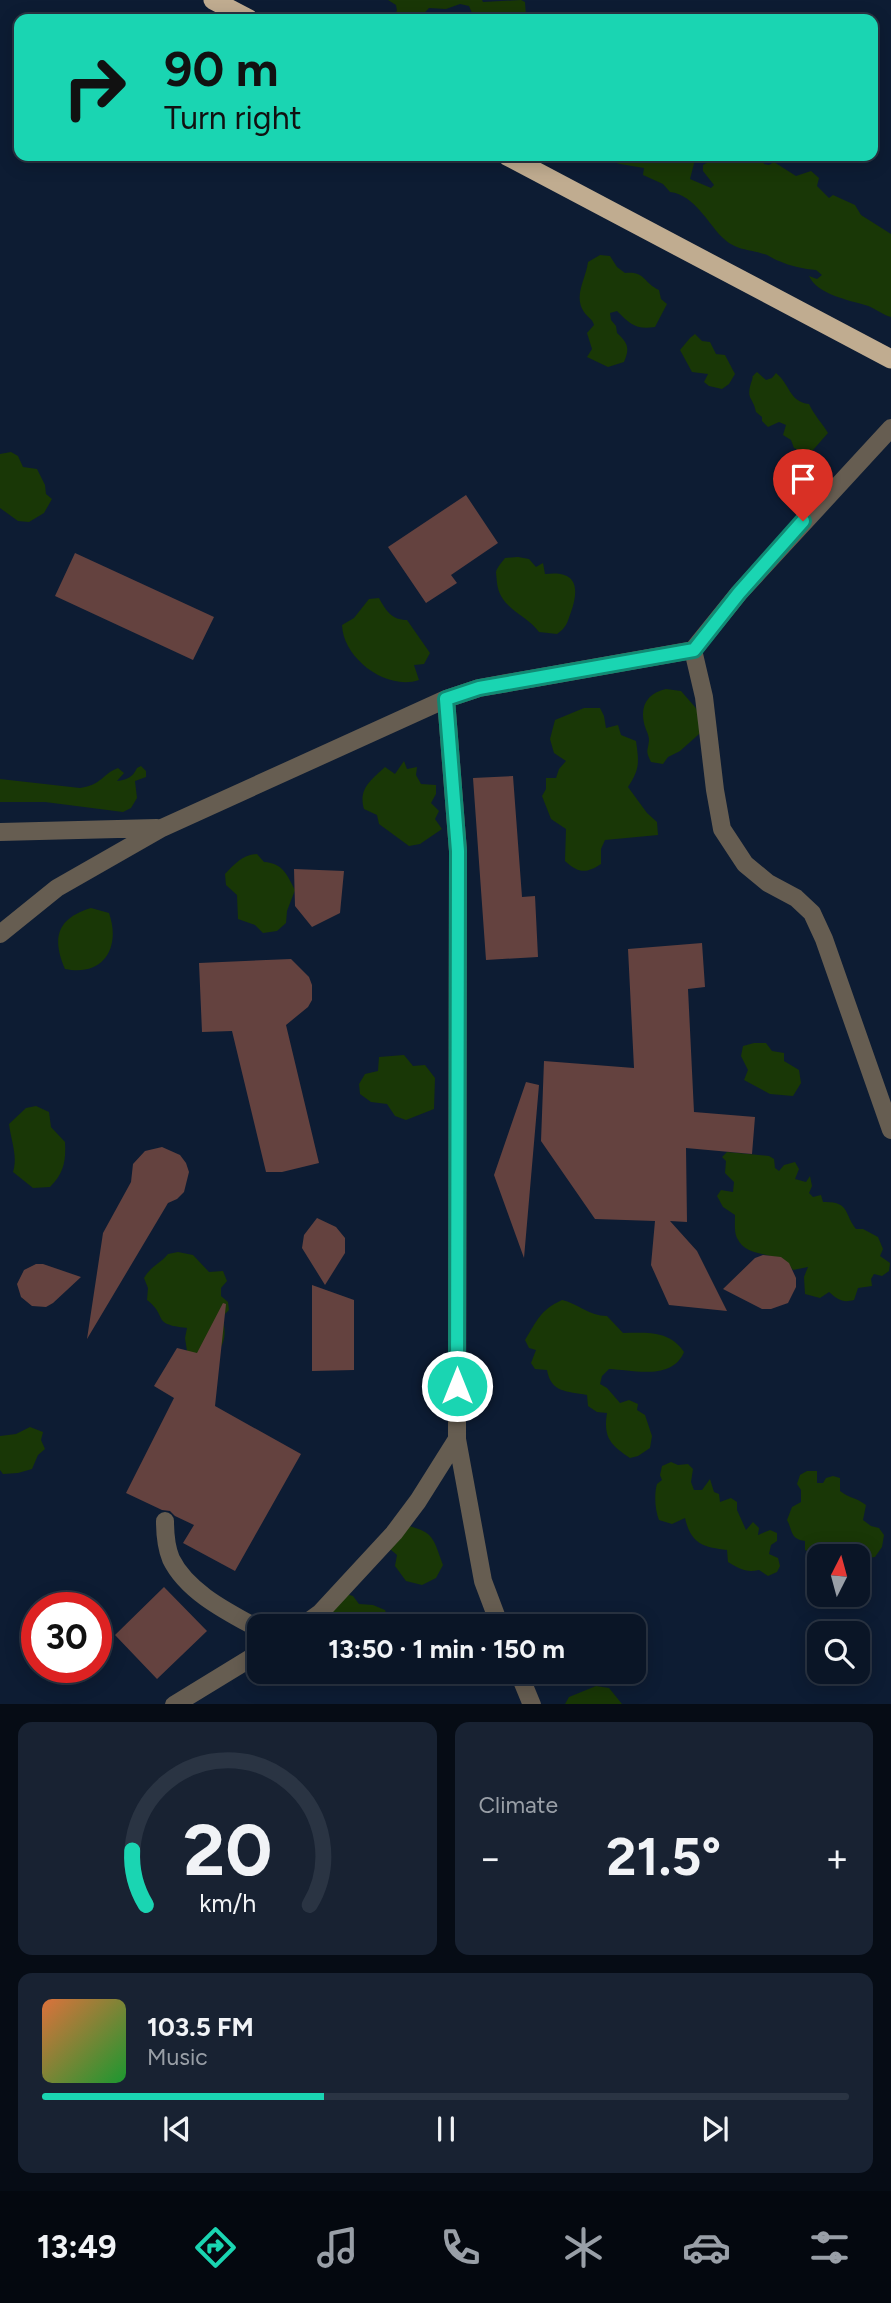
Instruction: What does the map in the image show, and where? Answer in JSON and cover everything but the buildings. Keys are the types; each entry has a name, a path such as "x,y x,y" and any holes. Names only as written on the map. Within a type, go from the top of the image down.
{"highway":[{"path":"213,0 240,14"},
{"path":"516,161 891,359"}],"street":[{"path":"0,933 57,888 162,828 446,699 479,688 694,650 758,572 891,428"},
{"path":"694,650 704,697 722,828 745,864 768,883 796,898 812,913 824,939 891,1130"},
{"path":"446,699 458,851 457,1439 483,1581 495,1614"},
{"path":"0,831 162,828"},
{"path":"320,1614 394,1533 418,1501 457,1439"},
{"path":"165,1521 166,1542 172,1560 190,1584 247,1622"},
{"path":"174,1704 247,1660"},
{"path":"523,1684 531,1704"}],"green space":[{"path":"388,0 521,0 525,2 526,14 472,14 469,6 460,4 446,9 429,8 422,14 394,14 397,11 396,5"},
{"path":"608,161 695,161 690,179 711,188 714,185 703,171 703,165 710,161 764,161 764,164 769,165 774,162 796,176 811,171 819,178 817,186 829,198 833,195 855,205 861,215 891,234 891,317 826,292 809,276 817,279 822,275 816,270 792,266 732,245 687,198 670,192 663,184 643,175 644,168"},
{"path":"600,255 610,256 625,273 641,276 659,290 661,299 667,304 655,327 638,327 617,311 610,313 617,333 626,343 627,353 624,362 608,367 587,357 592,349 587,333 594,325 584,312 580,300 588,262"},
{"path":"695,334 702,341 710,342 716,354 725,355 735,374 722,389 704,382 708,374 692,372 680,350"},
{"path":"757,372 766,380 776,373 797,400 809,404 828,433 813,450 806,454 794,448 791,440 783,435 786,425 779,422 768,427 762,421 749,393 753,376"},
{"path":"11,452 18,456 23,467 37,469 45,485 46,494 52,499 44,513 29,522 18,521 0,508 0,454"},
{"path":"505,558 529,559 536,567 543,563 545,574 563,575 573,582 574,603 565,627 557,634 539,632 508,605 499,592 496,573 498,568"},
{"path":"379,598 390,614 407,620 430,653 424,664 414,665 419,680 393,681 380,676 358,660 344,637 342,625 354,618 369,599"},
{"path":"666,689 681,691 707,727 680,751 668,757 663,764 651,762 648,755 649,738 643,711 644,705 654,693"},
{"path":"584,708 600,708 606,728 618,725 621,735 636,741 638,765 628,787 657,822 658,835 605,840 601,849 601,864 582,871 565,861 566,829 551,819 542,796 546,789 546,778 556,778 566,761 554,753 550,739 555,720"},
{"path":"404,761 407,769 417,767 416,775 421,784 436,785 436,794 431,803 439,811 435,819 442,829 420,844 409,846 379,824 377,815 364,809 363,802 364,790 375,776 385,767 395,774"},
{"path":"141,766 146,771 146,777 135,781 137,798 131,808 123,812 45,802 0,802 0,779 80,788 97,782 118,768 124,773 117,781 127,779"},
{"path":"257,854 264,862 280,867 295,890 287,911 286,923 277,931 263,933 255,925 238,919 237,895 226,885 225,874 232,867 243,858"},
{"path":"91,908 109,913 113,937 111,948 99,964 79,970 65,969 59,947 60,930 71,917"},
{"path":"766,1043 772,1051 784,1053 784,1061 799,1070 801,1083 793,1096 770,1094 744,1080 748,1070 741,1056 743,1046"},
{"path":"404,1055 413,1066 425,1065 435,1078 434,1109 406,1120 395,1116 387,1104 371,1102 360,1094 359,1084 365,1074 378,1071 379,1057"},
{"path":"36,1106 49,1112 51,1127 65,1142 63,1166 50,1187 33,1188 13,1172 14,1154 9,1124 26,1108"},
{"path":"727,1152 769,1156 774,1159 775,1168 779,1171 784,1165 795,1162 799,1169 795,1179 806,1182 810,1176 812,1186 809,1193 813,1197 821,1195 823,1202 842,1206 856,1229 863,1229 878,1237 883,1249 880,1256 890,1263 889,1271 882,1276 874,1274 871,1279 872,1286 858,1288 854,1300 841,1300 829,1292 820,1298 805,1294 804,1277 808,1267 793,1270 779,1259 748,1250 737,1238 735,1215 723,1207 717,1196 721,1190 733,1192 734,1182 725,1173 726,1161 722,1157"},
{"path":"178,1252 193,1255 209,1272 223,1271 227,1281 221,1288 221,1296 228,1302 229,1310 222,1317 225,1335 218,1352 201,1355 187,1351 187,1328 164,1322 147,1300 148,1288 144,1278 168,1254"},
{"path":"562,1300 595,1314 607,1316 623,1333 664,1336 684,1352 671,1367 661,1370 640,1372 609,1369 602,1376 600,1384 620,1403 629,1400 638,1404 637,1410 645,1415 652,1436 650,1448 638,1456 630,1458 613,1445 606,1429 607,1413 597,1412 588,1406 587,1395 561,1390 552,1383 547,1370 535,1369 531,1363 536,1350 529,1348 525,1340 544,1312"},
{"path":"30,1427 43,1432 41,1440 45,1449 38,1455 32,1469 3,1474 0,1470 0,1436 16,1434"},
{"path":"671,1462 678,1465 688,1464 693,1469 691,1482 694,1490 702,1490 710,1479 714,1492 719,1494 720,1502 731,1498 737,1502 737,1510 746,1530 753,1522 759,1528 758,1535 770,1530 777,1533 777,1541 771,1545 769,1554 778,1558 780,1566 777,1572 768,1576 759,1570 743,1570 728,1562 727,1550 699,1543 691,1534 685,1518 672,1524 659,1520 656,1488 662,1480 662,1466"},
{"path":"807,1471 817,1471 817,1483 823,1483 826,1478 833,1476 840,1478 840,1491 866,1505 863,1520 879,1528 884,1535 882,1547 875,1557 870,1558 870,1544 807,1544 807,1551 805,1550 805,1541 794,1536 787,1520 792,1507 801,1502 801,1490 797,1484 800,1475"},
{"path":"401,1524 430,1536 443,1565 436,1578 422,1585 406,1581 395,1566 397,1555 384,1544"},
{"path":"339,1592 353,1596 359,1604 373,1605 385,1610 386,1614 330,1614 328,1604"},
{"path":"596,1686 609,1688 622,1704 565,1704 569,1697"}],"route":[{"path":"457,1386 458,851 446,699 479,688 694,650 739,593 803,521"}]}
